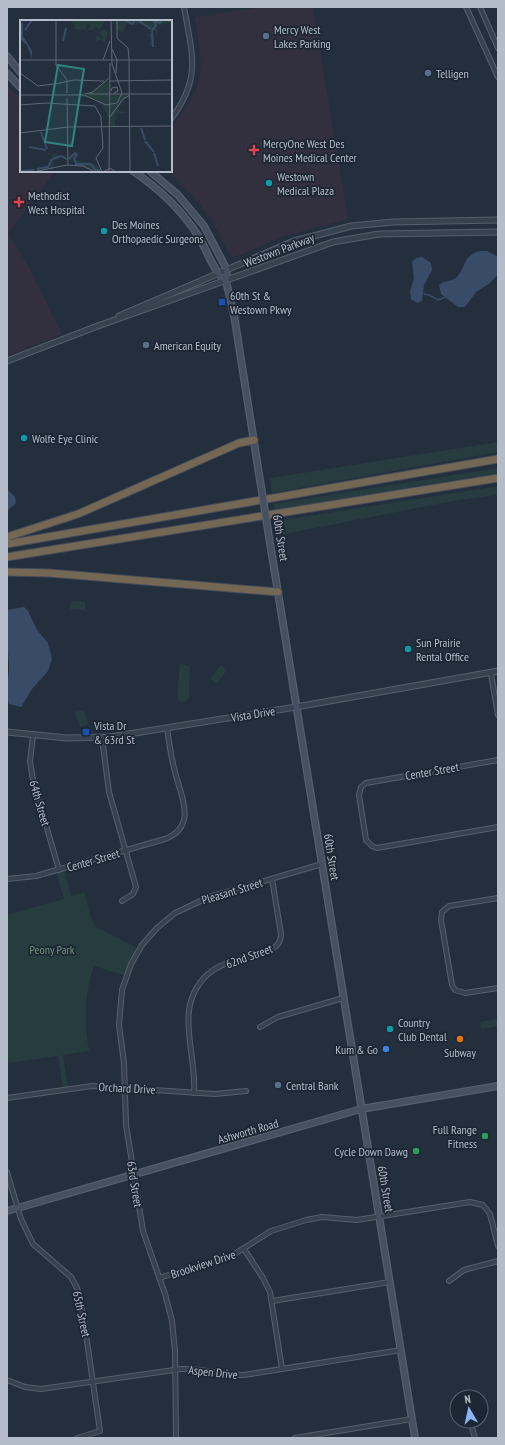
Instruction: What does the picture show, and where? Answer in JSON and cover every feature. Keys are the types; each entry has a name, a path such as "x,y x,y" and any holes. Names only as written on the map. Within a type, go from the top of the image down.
{"highway":[{"path":"7,537 78,514 239,443 254,440"},
{"path":"7,544 498,460"},
{"path":"7,557 497,478"},
{"path":"7,572 49,573 278,592"}],"main road":[{"path":"7,56 20,72"},
{"path":"7,73 20,87"},
{"path":"134,172 157,189 178,209 197,234 218,274 226,280"},
{"path":"151,172 178,195 204,226 227,270"},
{"name":"60th Street","path":"227,270 226,280 234,315 415,1438"},
{"name":"Ashworth Road","path":"7,1211 361,1110 498,1086"}],"street":[{"path":"172,118 184,101 193,72 192,53 184,7"},
{"path":"466,7 498,77"},
{"path":"480,7 498,48"},
{"name":"Westown Parkway","path":"95,327 294,241 352,226 393,222 498,220"},
{"name":"Westown Parkway","path":"7,361 95,327 316,247 353,238 398,233 498,232"},
{"name":"Vista Drive","path":"7,732 33,736 102,738 296,707 498,672"},
{"path":"491,674 498,715"},
{"name":"Center Street","path":"7,879 21,879 59,870 165,839 180,830 185,814 167,728"},
{"name":"64th Street","path":"33,736 30,761 33,780 59,870"},
{"path":"102,738 106,779 136,887 133,894 122,900"},
{"name":"Center Street","path":"498,760 366,783 361,787 358,795 366,840 372,846 382,848 498,827"},
{"name":"Pleasant Street","path":"151,934 176,913 198,901 322,864"},
{"name":"62nd Street","path":"194,1093 195,1070 187,1020 190,1002 198,986 214,970 230,962 269,950 280,942 281,934 272,879"},
{"path":"498,898 450,906 444,910 441,920 453,987 458,992 465,993 498,988"},
{"name":"63rd Street","path":"151,934 131,964 125,979 120,1001 119,1025 124,1063 126,1125 143,1231 160,1278 172,1321 175,1370 176,1438"},
{"path":"260,1027 278,1017 343,998"},
{"name":"Orchard Drive","path":"7,1098 92,1086 223,1094 246,1091"},
{"name":"65th Street","path":"7,1172 17,1208 33,1244 71,1278 77,1288 84,1314 100,1432 78,1438"},
{"name":"Brookview Drive","path":"160,1278 228,1256 244,1249 270,1231 306,1220 322,1217 357,1220 470,1202 483,1205 491,1220 498,1246"},
{"path":"244,1249 266,1284 272,1301 282,1369"},
{"path":"449,1281 464,1270 498,1261"},
{"path":"272,1301 390,1282"},
{"name":"Aspen Drive","path":"7,1380 25,1387 40,1389 198,1368 230,1375 244,1375 401,1350"},
{"path":"295,1438 412,1419"}],"shaded area":[{"name":"MercyOne West Des Moines Medical Center","path":"262,7 313,7 348,219 285,236 232,258 211,219 195,198 168,172 172,172 172,128 192,98 200,79 201,58 195,17"},
{"name":"Methodist West Hospital","path":"7,85 20,98 20,172 54,172 8,234 29,267 62,334 7,356"}],"green space":[{"path":"498,442 498,452 272,493 270,478"},
{"path":"498,468 498,473 275,510 274,504"},
{"path":"498,486 498,495 458,500 279,535 277,521"},
{"path":"71,601 85,602 85,610 70,609"},
{"path":"180,664 190,666 189,697 183,702 179,701 177,696"},
{"path":"221,665 227,670 217,684 210,679"},
{"path":"84,710 88,724 80,727 75,712"},
{"name":"Peony Park","path":"64,869 71,896 84,892 91,918 96,927 139,949 126,976 94,966 88,987 86,1008 86,1030 89,1051 63,1055 68,1089 63,1090 58,1056 9,1063 7,1053 7,915 64,899 56,871"},
{"path":"498,1019 498,1026 481,1029 480,1022"}],"water":[{"path":"479,251 487,251 498,257 498,274 490,283 476,292 465,307 458,307 441,294 439,285 457,277 467,259"},
{"path":"422,257 431,263 432,270 424,285 422,301 417,303 411,299 410,291 414,278 412,262 416,258"},
{"path":"7,489 15,497 16,503 7,511"},
{"path":"24,607 28,611 37,630 48,643 52,659 48,671 32,689 21,707 9,704 7,694 9,669 7,610"}],"waterway":[{"path":"424,294 438,300 446,297"}],"place":[{"name":"Mercy West Lakes Parking","path":"266,36"},
{"name":"Telligen","path":"428,73"},
{"name":"MercyOne West Des Moines Medical Center","path":"254,150"},
{"name":"Westown Medical Plaza","path":"269,183"},
{"name":"Methodist West Hospital","path":"19,202"},
{"name":"Des Moines Orthopaedic Surgeons","path":"104,231"},
{"name":"60th St & Westown Pkwy","path":"222,302"},
{"name":"American Equity","path":"146,345"},
{"name":"Wolfe Eye Clinic","path":"24,438"},
{"name":"Sun Prairie Rental Office","path":"408,649"},
{"name":"Vista Dr & 63rd St","path":"86,732"},
{"name":"Country Club Dental","path":"390,1029"},
{"name":"Subway","path":"460,1039"},
{"name":"Kum & Go","path":"386,1049"},
{"name":"Central Bank","path":"278,1085"},
{"name":"Full Range Fitness","path":"485,1136"},
{"name":"Cycle Down Dawg","path":"416,1151"}]}
